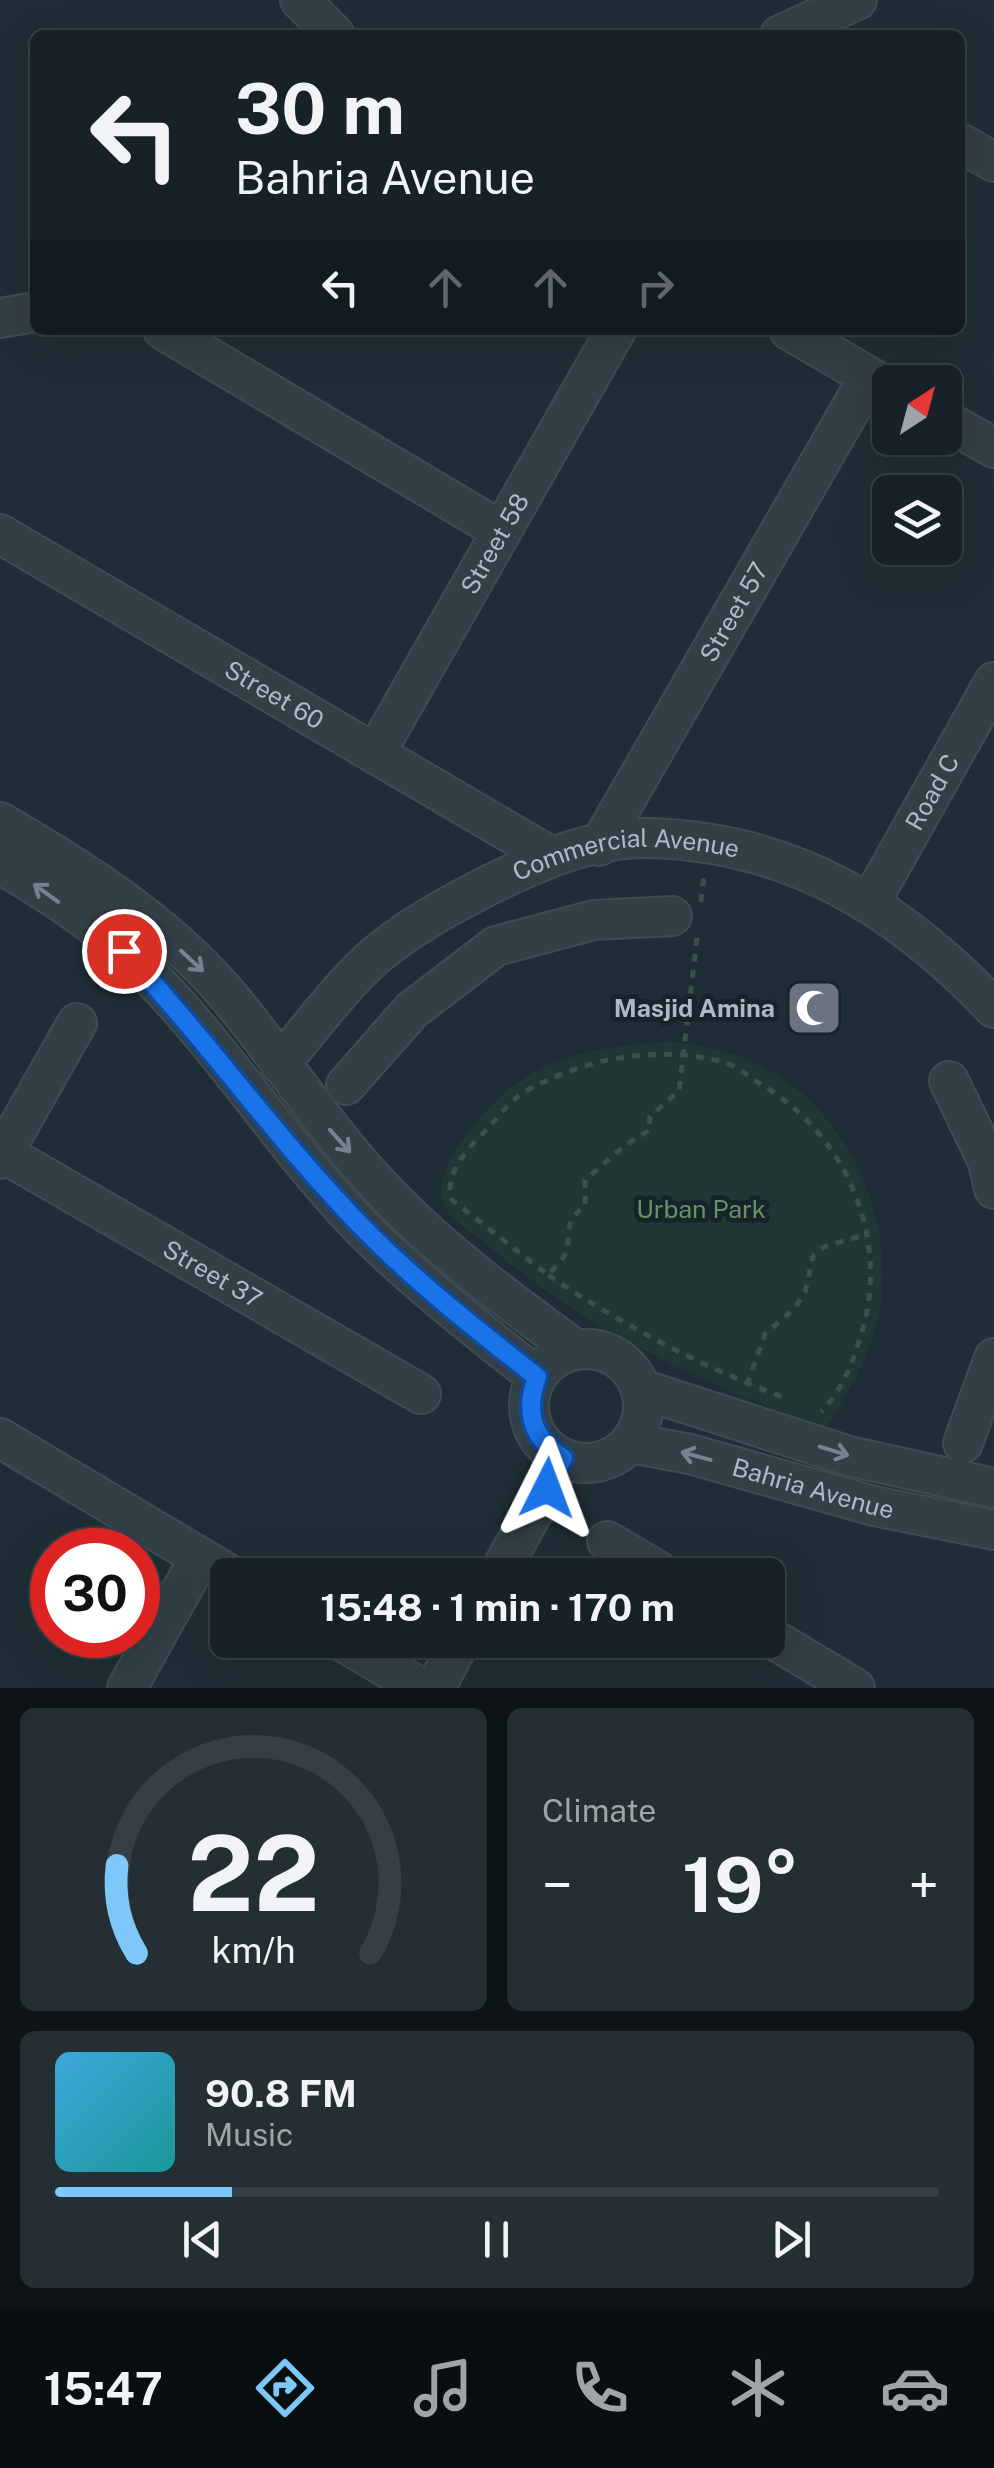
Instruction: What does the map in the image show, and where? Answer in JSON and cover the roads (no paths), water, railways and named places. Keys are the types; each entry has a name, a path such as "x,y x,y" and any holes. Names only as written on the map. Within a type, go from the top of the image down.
{"street":[{"path":"300,0 331,30"},
{"path":"791,30 857,0"},
{"path":"965,145 994,162"},
{"path":"0,318 30,313"},
{"path":"171,335 500,530"},
{"name":"Street 58","path":"375,754 613,335"},
{"path":"797,335 872,379"},
{"name":"Street 57","path":"600,846 872,395"},
{"path":"962,430 994,448"},
{"name":"Street 60","path":"0,534 550,856"},
{"name":"Road C","path":"871,901 994,682"},
{"path":"0,822 54,853 147,920 223,990 313,1112 393,1200 482,1282 576,1350 608,1354 634,1374 644,1408 631,1442 600,1462 563,1458 536,1432 530,1395 537,1377 547,1364 576,1350"},
{"name":"Commercial Avenue","path":"280,1064 375,956 471,894 550,856 648,838 748,852 871,901 936,949 994,1008"},
{"path":"0,864 124,951 193,1025 282,1138 364,1229 455,1312 537,1377"},
{"path":"471,894 496,946"},
{"path":"346,1086 412,1010 496,946 594,920 691,914"},
{"path":"2,1156 77,1024"},
{"path":"949,1081 988,1162 994,1188"},
{"name":"Street 37","path":"2,1156 422,1394"},
{"path":"963,1443 994,1358"},
{"path":"641,1390 849,1456 994,1488"},
{"path":"0,1438 210,1563"},
{"name":"Bahria Avenue","path":"631,1442 690,1454 874,1506 994,1530"},
{"path":"507,1558 563,1458"},
{"path":"607,1540 637,1558"},
{"path":"127,1688 210,1573"},
{"path":"785,1646 855,1688"},
{"path":"370,1658 421,1688"},
{"path":"434,1688 452,1658"}],"place":[{"name":"Masjid Amina","path":"814,1008"}],"park label":[{"name":"Urban Park","path":"701,1209"}]}
